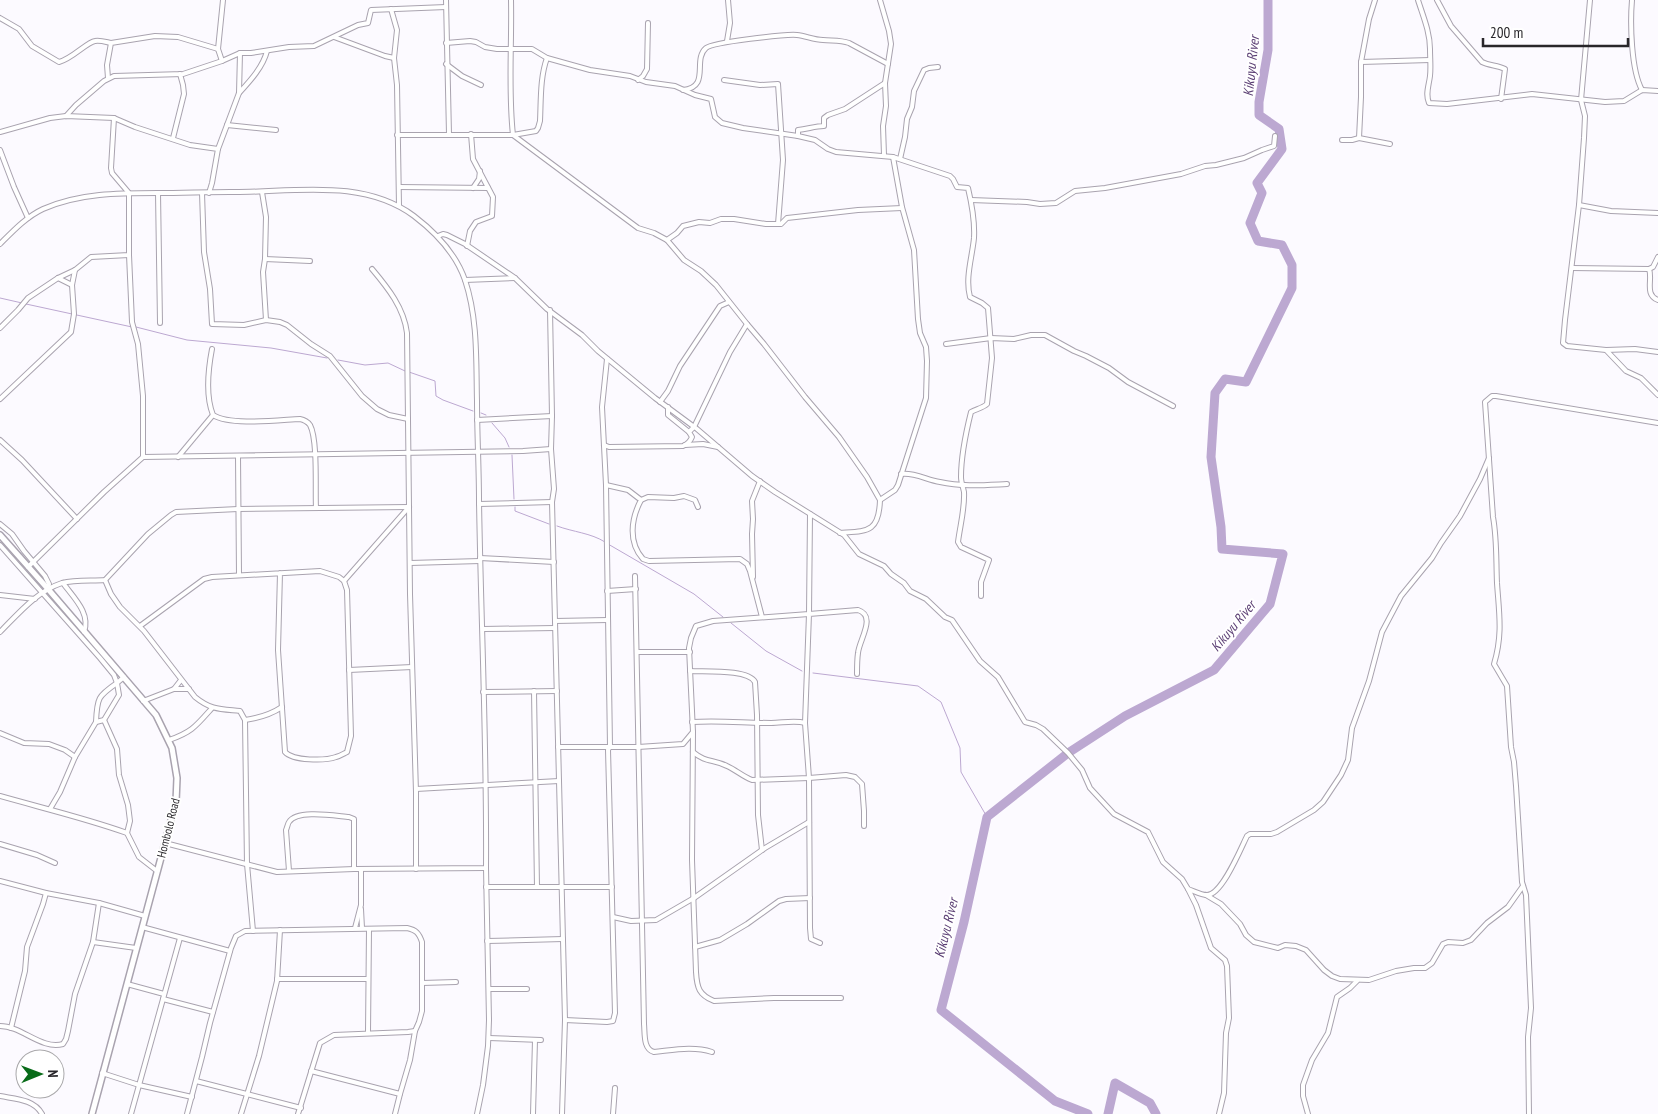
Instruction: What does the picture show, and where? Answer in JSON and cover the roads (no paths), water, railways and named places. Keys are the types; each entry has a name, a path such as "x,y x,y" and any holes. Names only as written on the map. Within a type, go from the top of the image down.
{"street":[{"path":"222,0 218,49 222,61"},
{"path":"446,0 449,134"},
{"path":"511,0 512,49 510,90 513,135 638,228 667,240 684,260 701,271 716,285 805,397 835,431 867,477 880,500 880,511 871,528 867,531 840,533"},
{"path":"727,41 730,23 728,0"},
{"path":"880,0 890,30 891,44 884,83 886,106 883,126 884,156"},
{"path":"1359,138 1361,62 1369,19 1375,0"},
{"path":"1418,0 1428,30 1430,47 1430,76 1427,96 1429,103 1447,104 1532,94 1605,102 1624,101 1642,90 1658,91"},
{"path":"1437,0 1451,26 1482,62 1489,66 1499,66 1505,69 1501,99"},
{"path":"1590,0 1581,100 1585,116 1579,205 1563,343 1567,346 1606,350 1635,349 1658,352"},
{"path":"1632,0 1634,60 1637,82 1642,90"},
{"path":"66,116 108,78 118,75 180,74 222,61 240,53 314,46 358,25 368,24 371,10 446,7"},
{"path":"391,9 397,30 394,58 397,85 399,206"},
{"path":"0,18 20,29 32,46 59,62 77,53 91,42 111,43 155,36 178,37 218,49"},
{"path":"638,80 647,69 648,23"},
{"path":"683,90 694,87 698,81 702,53 706,48 727,41 796,35 822,40 843,41 888,64"},
{"path":"334,37 394,58"},
{"path":"446,43 470,41 485,47 532,49 547,58 590,70 630,76 646,82 675,86 695,95 711,99 715,117 722,123 814,140 828,150 836,152 893,156 950,176 957,187 968,188 974,213 974,236 968,283 969,292 970,297 988,308 992,358 987,404 971,412 964,442 963,509 958,542 961,547 988,560 981,582 981,596"},
{"path":"108,78 107,65 111,43"},
{"path":"239,93 263,63 267,51"},
{"path":"209,193 218,149 239,93 240,53"},
{"path":"397,135 513,135 536,131 538,128 543,73 547,58"},
{"path":"1361,62 1430,60"},
{"path":"446,64 474,83 481,85"},
{"path":"900,159 914,91 924,70 938,68"},
{"path":"173,138 184,94 180,74"},
{"path":"724,80 760,85 778,84 783,160 778,224"},
{"path":"798,136 798,130 824,126 824,118 828,115 845,110 884,83"},
{"path":"0,132 50,118 66,116 114,118 190,145 218,149"},
{"path":"114,118 111,168 112,173 129,193 132,322 138,344 143,396 143,457"},
{"path":"227,125 276,130"},
{"path":"467,246 470,231 476,222 492,216 493,197 473,159 472,134"},
{"path":"971,200 1040,204 1056,203 1075,191 1146,181 1244,158 1274,146 1275,136"},
{"path":"1342,140 1359,138 1390,144"},
{"path":"0,150 28,218"},
{"path":"880,500 898,486 926,398 926,347 920,333 918,319 914,250 902,208 893,156"},
{"path":"473,188 479,179 480,171"},
{"path":"399,187 488,188"},
{"path":"0,244 28,218 44,209 82,197 129,193 262,192 306,189 342,191 388,201 414,216 438,236 452,255 465,280 474,323 477,369 489,989 489,1038 477,1114"},
{"path":"262,192 266,217 263,272 266,320"},
{"path":"158,193 160,324"},
{"path":"202,193 204,252 210,289 212,324 244,325 266,320 287,325 330,356 362,396 377,410 408,419"},
{"path":"1579,205 1611,211 1658,213"},
{"path":"667,240 683,226 699,222 710,223 721,219 781,224 787,218 858,210 902,208"},
{"path":"438,236 447,235 515,278 550,310 660,402 760,481 840,533 859,554 884,566 891,574 904,583 910,591 926,599 945,617 952,620 980,661 998,677 1025,722 1043,729 1068,753 1082,770 1090,788 1114,814 1148,832 1163,862 1182,879 1188,889 1196,904 1212,948 1225,960 1227,966 1229,1018 1225,1048 1224,1093 1219,1114"},
{"path":"0,328 28,298 58,278 75,270 91,258 129,254"},
{"path":"1572,268 1649,269 1653,267 1658,257"},
{"path":"265,259 310,261"},
{"path":"372,269 391,292 407,327 416,869"},
{"path":"1649,269 1651,273 1650,288 1652,296 1658,300"},
{"path":"0,399 71,332 74,314 72,286 75,270"},
{"path":"58,278 72,286"},
{"path":"465,280 515,278"},
{"path":"660,402 668,391 680,366 720,306 729,302"},
{"path":"550,310 551,449 554,489 552,502 565,1020 564,1109 562,1114"},
{"path":"689,432 694,427 730,352 747,324"},
{"path":"946,344 991,338 1014,339 1031,335 1045,335 1103,365 1128,382 1173,406"},
{"path":"212,349 208,395 213,415 220,418 244,421 303,420 311,427 315,455 316,508"},
{"path":"1606,350 1626,371 1641,378 1658,395"},
{"path":"565,1020 608,1022 613,1020 615,1013 608,750 610,746 606,485 602,407 607,358"},
{"path":"1529,1114 1528,1037 1531,1008 1526,895 1523,886 1507,686 1494,664 1500,643 1500,620 1496,532 1493,517 1486,402 1492,396 1658,422"},
{"path":"668,407 668,415 689,432 692,437 683,446"},
{"path":"178,457 213,415"},
{"path":"477,420 552,416"},
{"path":"0,440 22,460 77,519"},
{"path":"604,445 609,447 703,444 719,448"},
{"path":"28,567 143,457 551,449"},
{"path":"238,456 239,575"},
{"path":"1206,895 1215,892 1233,867 1247,836 1250,834 1271,834 1277,832 1314,810 1331,792 1348,760 1352,728 1369,681 1382,632 1401,596 1432,558 1460,516 1489,458"},
{"path":"901,474 907,473 940,482 1007,484"},
{"path":"752,581 752,534 754,519 752,501 760,481"},
{"path":"606,485 628,490 641,500"},
{"path":"698,507 695,500 684,496 674,498 648,497 641,500 633,519 632,538 635,548 643,559 649,561 740,559 747,564 762,617"},
{"path":"479,504 552,502"},
{"path":"0,632 48,589 63,583 105,580 148,534 174,513 409,507"},
{"path":"344,581 409,507"},
{"path":"810,514 806,723 809,778 810,898 812,939 820,943"},
{"path":"0,524 12,534 34,561 50,584 48,589"},
{"path":"4,540 12,534"},
{"name":"Hombolo Road","path":"0,536 156,715 169,740 175,762 176,802 92,1114"},
{"path":"0,546 114,675 119,695 104,720 96,722"},
{"path":"410,563 480,559 554,562"},
{"path":"140,626 204,579 212,577 239,575 320,571 344,581 347,590 351,741 347,752 337,757 322,759 289,756 285,752 278,650 280,573"},
{"path":"635,576 646,1047 654,1052 692,1049 712,1052"},
{"path":"105,580 111,594 120,607 140,626 189,689 204,704 212,708 240,711 245,720 247,864 253,931"},
{"path":"63,583 84,612 87,621 84,632"},
{"path":"607,591 636,589"},
{"path":"0,595 35,599"},
{"path":"841,998 774,998 714,1001 706,998 696,984 691,638 696,626 714,621 858,610 866,615 867,625 858,652 857,674"},
{"path":"555,621 608,620"},
{"path":"483,629 555,628"},
{"path":"637,652 690,652"},
{"path":"349,670 412,667"},
{"path":"690,671 740,673 753,678 756,690 758,815 762,850"},
{"path":"50,809 60,792 75,757 96,722 98,700 101,695 124,677"},
{"path":"174,689 181,680"},
{"path":"143,701 174,689 189,689"},
{"path":"534,691 538,887"},
{"path":"483,692 557,691"},
{"path":"245,720 272,714 282,707"},
{"path":"169,740 194,729 212,708"},
{"path":"104,720 117,749 119,775 128,805 130,821 127,833 140,857 158,870"},
{"path":"692,722 794,721 806,723"},
{"path":"558,747 638,747 683,744 693,732"},
{"path":"0,733 24,742 50,744 65,750 75,757"},
{"path":"693,752 706,761 720,763 752,780 846,775 855,777 862,784 864,826"},
{"path":"416,789 560,781"},
{"path":"0,796 35,807 50,809 127,833"},
{"path":"289,871 286,830 289,820 309,814 354,819 354,869"},
{"path":"613,917 631,921 656,920 694,898 762,850 809,822"},
{"path":"0,844 37,855 55,863"},
{"path":"165,844 274,872 486,868"},
{"path":"361,869 362,928"},
{"path":"0,881 46,893 99,903 145,916"},
{"path":"1188,889 1206,895 1221,904 1238,921 1249,939 1254,942 1278,948 1296,946 1306,950 1318,965 1332,976 1340,979 1370,980 1396,971 1428,967 1443,944 1448,942 1463,943 1471,940 1487,923 1508,908 1523,886"},
{"path":"486,887 612,887"},
{"path":"11,1028 25,971 27,947 46,893"},
{"path":"695,947 720,940 780,901 810,898"},
{"path":"0,1026 11,1028 56,1045 63,1044 66,1039 75,994 93,942 99,903"},
{"path":"355,928 361,905"},
{"path":"142,927 230,951"},
{"path":"187,1114 213,1012 236,936 245,931 407,928 414,929 420,935 422,942 422,1011 415,1031 410,1060 394,1114"},
{"path":"368,929 368,1033"},
{"path":"241,1114 259,1056 277,979 280,930"},
{"path":"131,1114 180,938"},
{"path":"487,941 563,939"},
{"path":"93,942 136,948"},
{"path":"277,979 368,979"},
{"path":"1308,1114 1303,1096 1302,1087 1304,1080 1312,1060 1328,1033 1337,997 1350,988 1357,980"},
{"path":"422,983 456,982"},
{"path":"127,984 164,994"},
{"path":"489,989 527,989"},
{"path":"163,999 213,1012"},
{"path":"298,1114 320,1043 328,1036 415,1031"},
{"path":"489,1038 541,1040"},
{"path":"533,1114 535,1040"},
{"path":"311,1071 400,1094"},
{"path":"102,1073 139,1085 192,1097"},
{"path":"196,1080 301,1108"},
{"path":"613,1114 615,1088"},
{"path":"0,1096 30,1102 42,1114"}],"waterway":[{"name":"Kikuyu River","path":"1088,1114 1055,1101 941,1010 964,922 987,817 1068,753 1125,716 1214,670 1270,604 1283,554 1222,549 1221,527 1211,457 1215,393 1225,379 1246,382 1292,288 1292,265 1282,245 1258,241 1250,223 1262,193 1257,183 1282,149 1279,129 1259,115 1259,102 1268,50 1268,0"},
{"path":"0,298 22,303"},
{"path":"26,304 132,327"},
{"path":"136,327 187,340 271,348 327,358"},
{"path":"338,360 365,365 388,363 405,371"},
{"path":"409,372 435,381 436,396 473,411"},
{"path":"481,413 486,415"},
{"path":"492,423 505,438 509,447"},
{"path":"512,455 514,499"},
{"path":"515,507 515,511 549,524"},
{"path":"557,526 605,542"},
{"path":"608,544 694,594 723,617"},
{"path":"731,623 766,651 802,671"},
{"path":"813,673 918,686 941,702 960,748 961,772 987,817"},
{"name":"Kikuyu River","path":"1108,1114 1115,1083 1150,1103 1156,1114"}]}
